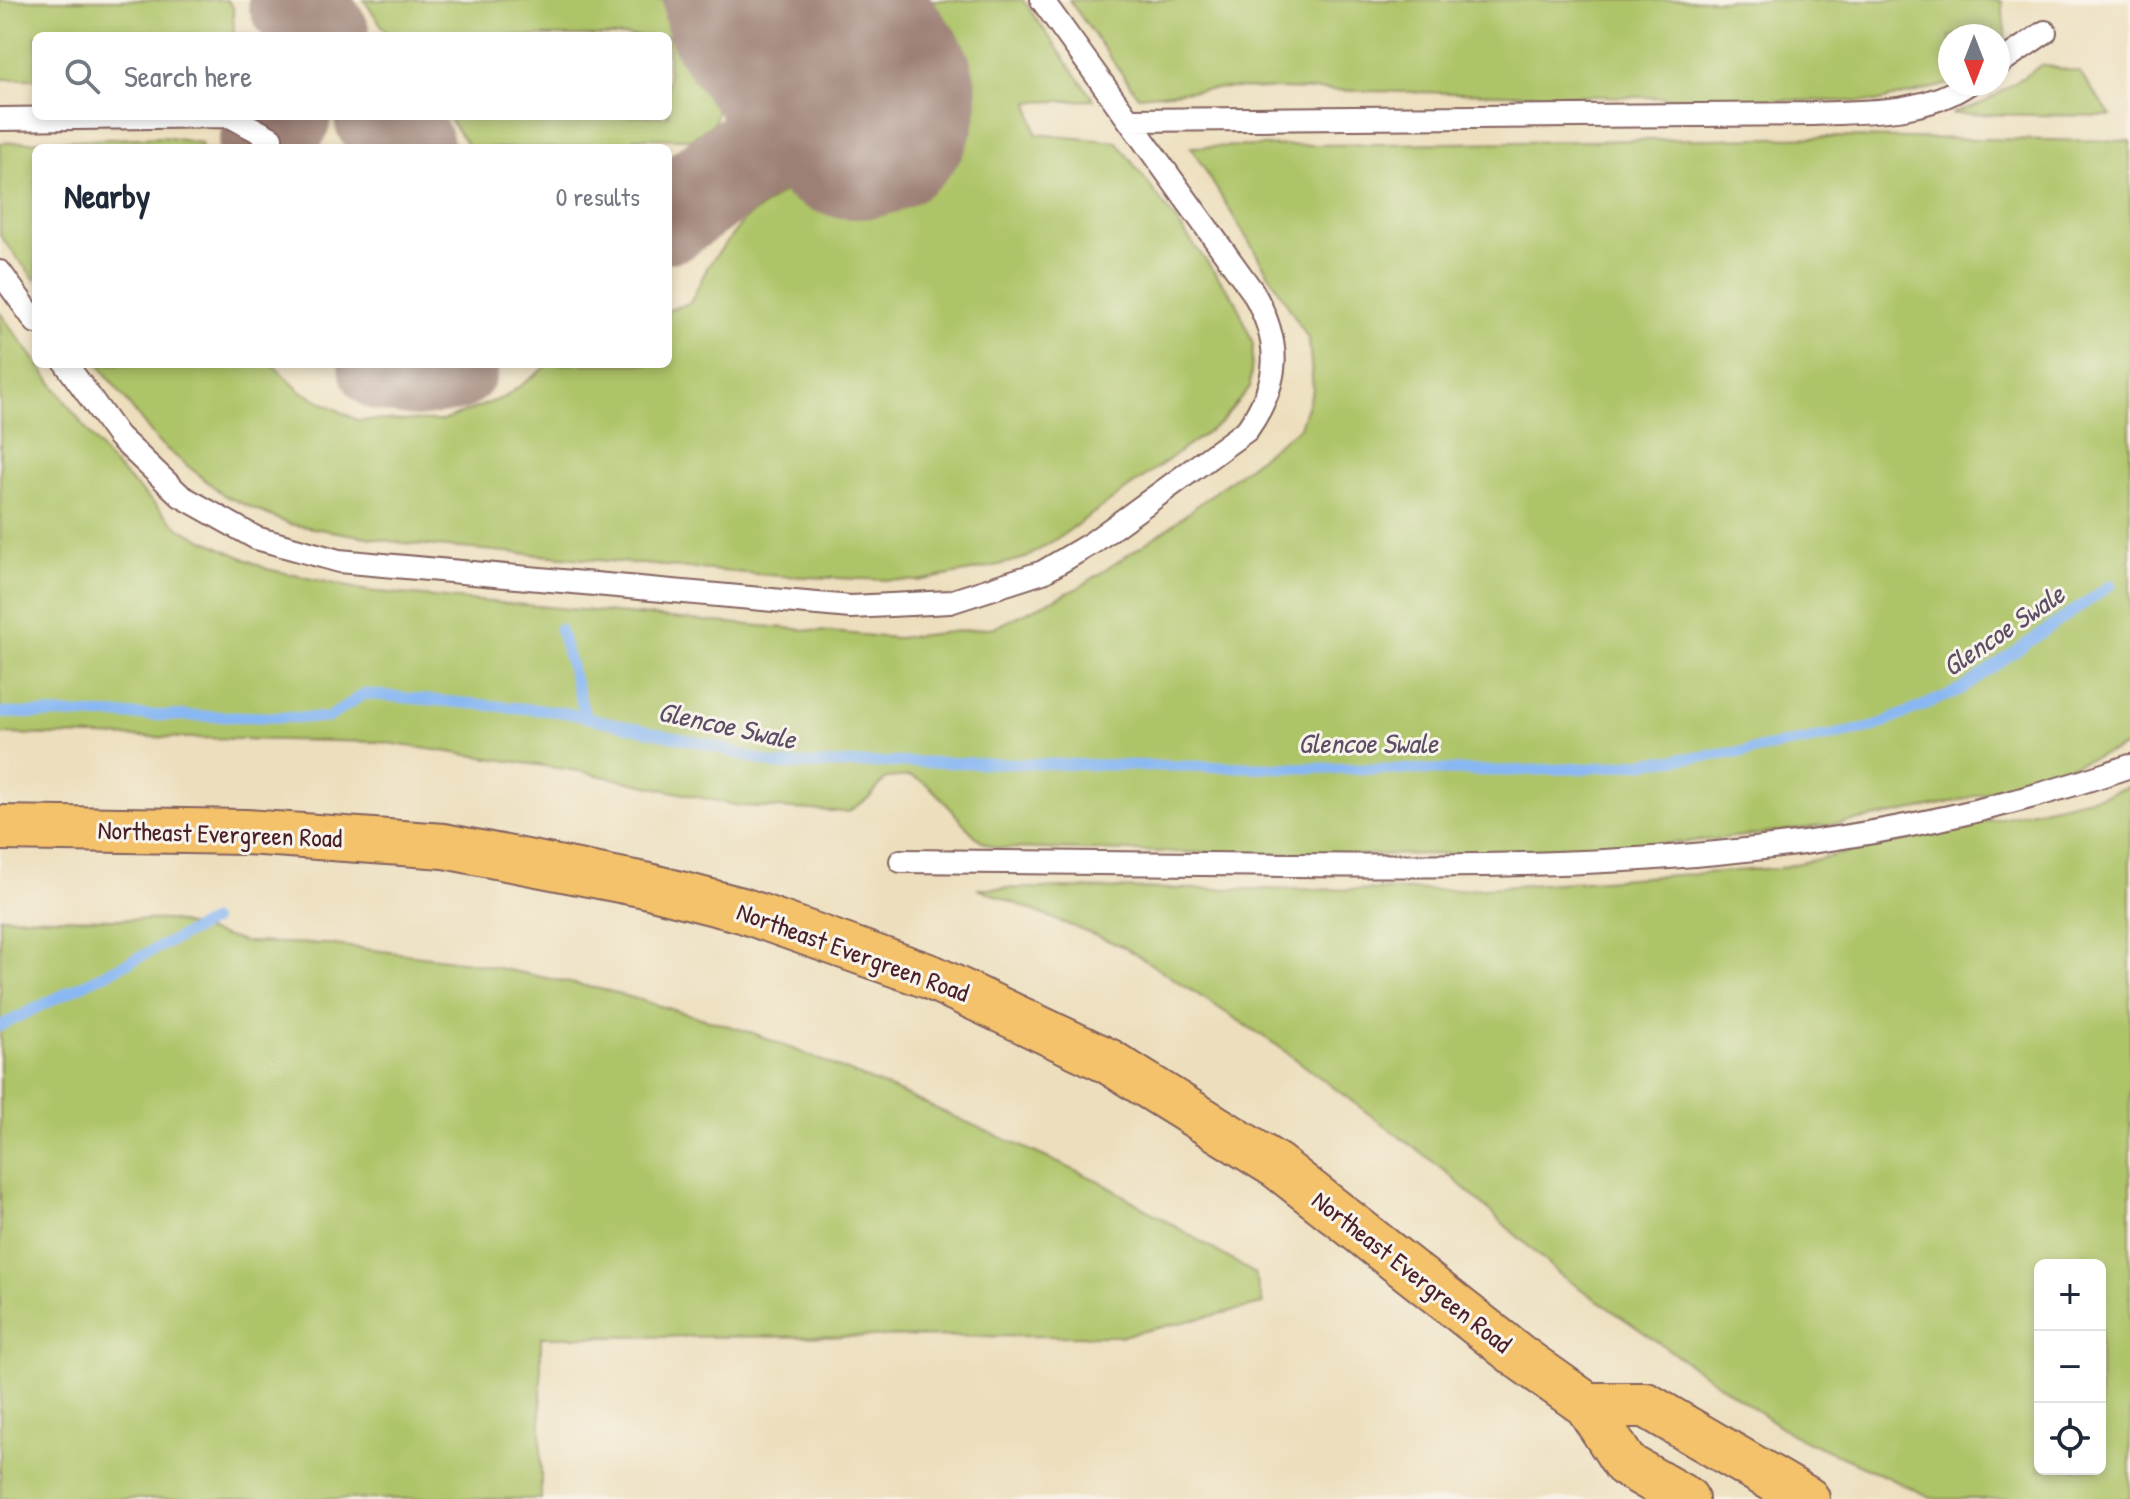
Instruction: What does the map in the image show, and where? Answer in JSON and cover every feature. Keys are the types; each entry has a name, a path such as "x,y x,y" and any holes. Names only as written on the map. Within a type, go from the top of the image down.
{"main road":[{"name":"Northeast Evergreen Road","path":"0,828 246,832 444,846 645,885 742,910 931,977 1023,1018 1108,1061 1277,1166 1521,1358 1587,1405 1625,1464 1686,1499"},
{"path":"1587,1405 1646,1405 1807,1499"}],"lane":[{"path":"69,368 118,436 181,496 256,538 339,561 851,607 950,602 1043,572 1092,543 1247,430 1264,405 1273,377 1275,347 1268,318 1042,0"},
{"path":"2010,56 2045,32"},
{"path":"1129,120 1812,114 1908,109 1950,96"},
{"path":"0,119 32,119"},
{"path":"237,120 271,138"},
{"path":"0,272 32,316"},
{"path":"901,861 1481,867 1669,859 1794,847 1946,820 2130,766"}],"green space":[{"path":"0,0 227,0 233,7 234,32 32,32 32,79 0,79"},
{"path":"364,0 683,0 686,56 706,70 719,89 715,122 691,139 635,138 631,144 467,144 450,120 672,120 672,32 386,32"},
{"path":"883,0 1023,0 1094,100 1029,102 1036,134 1117,142 1236,301 1253,344 1250,387 1220,423 1026,558 918,581 779,576 403,543 289,524 225,496 158,442 101,368 276,368 300,391 357,420 442,421 505,397 545,368 672,368 672,309 690,303 708,266 744,220 936,83 908,33"},
{"path":"1069,0 1997,0 2002,2 2004,24 1938,24 1938,87 1876,102 1225,88 1138,96"},
{"path":"2042,65 2079,72 2111,116 1951,114 1994,96 2010,96 2010,86"},
{"path":"163,137 201,144 32,144 32,276 0,236 0,143"},
{"path":"1833,137 2130,141 2130,745 1973,796 1920,809 1807,828 1577,850 1346,855 1000,848 978,838 936,792 909,776 886,778 870,797 848,812 739,806 579,771 380,742 0,734 0,313 32,356 32,368 41,368 109,460 180,529 267,569 367,591 897,638 995,627 1078,588 1164,531 1300,427 1313,389 1309,340 1191,147"},
{"path":"2130,786 2130,1499 1935,1499 1791,1434 1559,1274 1444,1170 1278,1046 1124,947 977,888 1456,890 1778,868 2108,794"},
{"path":"0,917 170,920 244,942 326,944 469,962 609,991 753,1033 892,1089 1099,1181 1255,1274 1263,1304 1122,1336 541,1337 541,1499 0,1499"}],"waterway":[{"name":"Glencoe Swale","path":"0,713 328,718 364,694 562,712 706,744 777,765 916,762 1506,771 1593,768 1743,752 1871,728 1960,690 2111,585"},
{"name":"Glencoe Swale","path":"560,629 586,718"},
{"name":"Glencoe Swale","path":"0,1026 212,921"}],"taxiway":[{"path":"296,0 319,32"},
{"path":"672,212 847,86"},
{"path":"268,144 281,120"},
{"path":"385,120 403,144"},
{"path":"410,368 423,368"}],"runway":[{"path":"783,0 857,99"}]}
